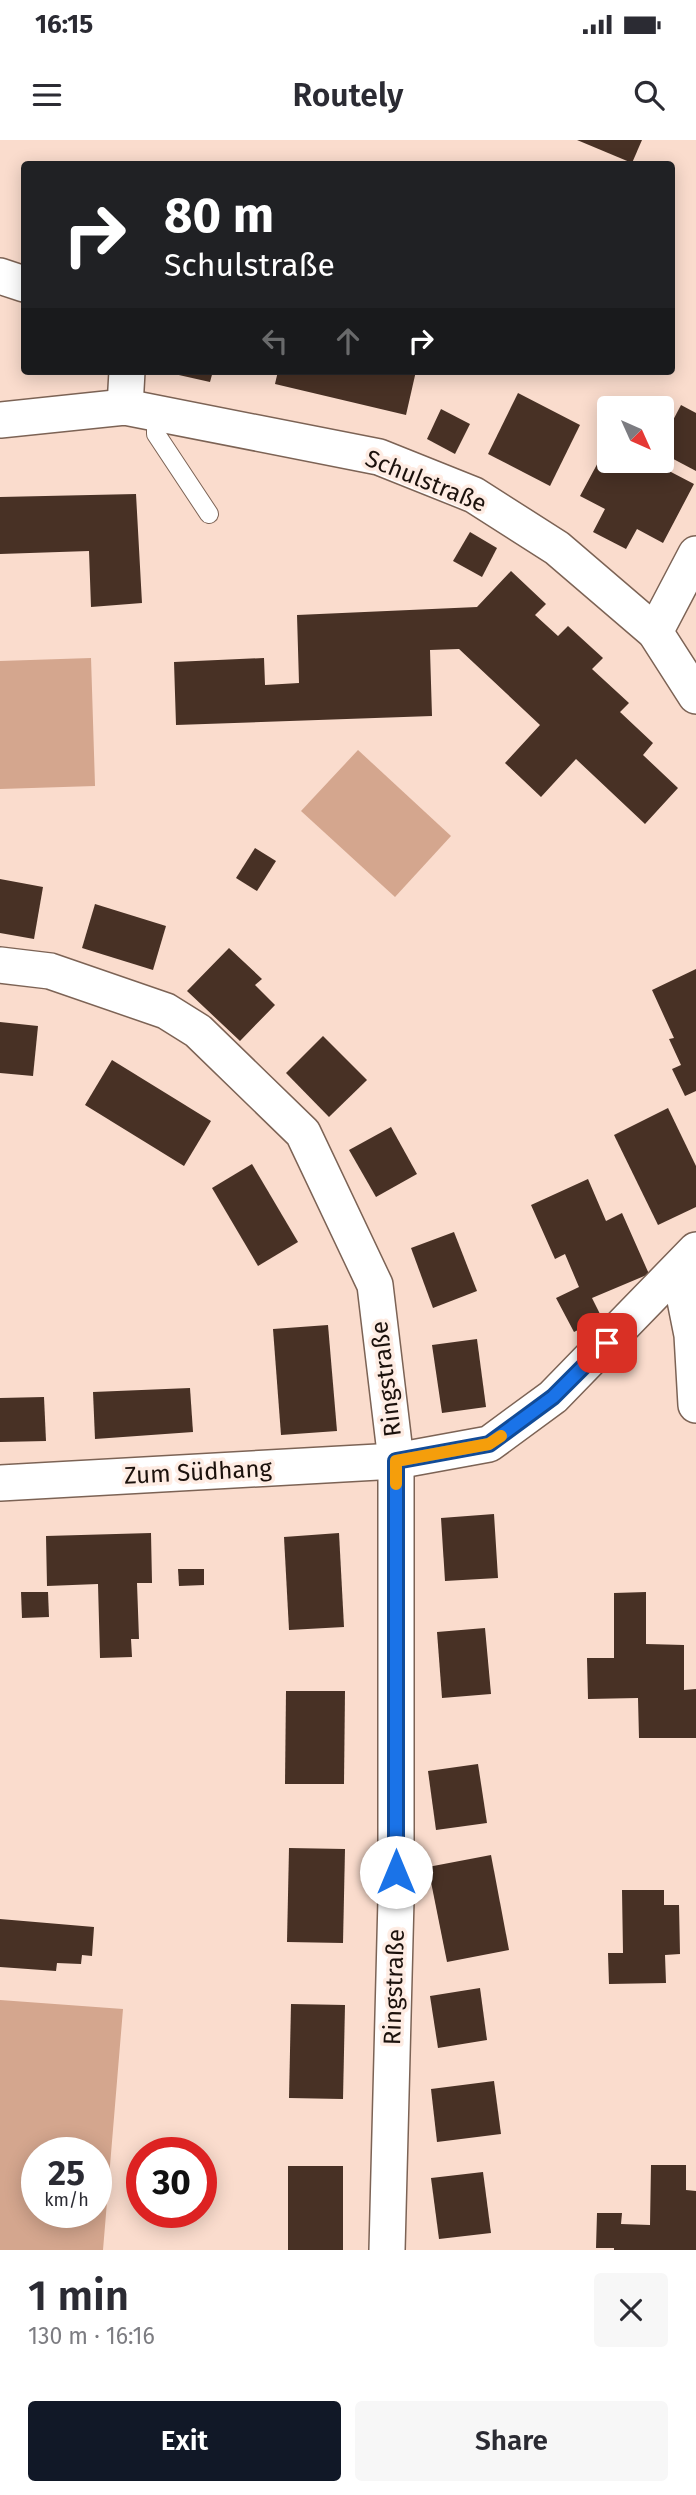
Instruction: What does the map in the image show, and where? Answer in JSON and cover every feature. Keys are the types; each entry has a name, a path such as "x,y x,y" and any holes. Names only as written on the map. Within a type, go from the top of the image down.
{"street":[{"path":"0,276 21,283"},
{"path":"128,375 141,410"},
{"name":"Schulstraße","path":"0,420 141,410 379,457 474,495 557,548 655,632 696,696"},
{"path":"655,632 696,554"},
{"name":"Ringstraße","path":"0,965 50,971 166,1011 198,1031 303,1133 375,1285 396,1461 396,1899 387,2250"},
{"path":"396,1461 489,1444 553,1397 687,1260"},
{"path":"687,1260 696,1405"},
{"name":"Zum Südhang","path":"0,1483 396,1461"}],"lane":[{"path":"141,410 209,514"}],"shaded area":[{"path":"91,658 95,786 0,789 0,661"},
{"path":"358,750 451,836 395,897 301,811"},
{"path":"0,2000 123,2009 112,2142 112,2137 21,2137 21,2228 105,2228 103,2250 0,2250"}],"building":[{"path":"577,140 642,140 633,161"},
{"path":"179,375 212,375 210,382"},
{"path":"277,375 415,375 406,415 275,384"},
{"path":"518,393 580,425 550,486 488,454"},
{"path":"681,405 696,413 696,471 674,459 674,418"},
{"path":"441,409 470,424 455,454 427,439"},
{"path":"597,464 597,473 673,473 694,484 663,543 637,529 626,549 593,532 605,509 580,496"},
{"path":"136,494 142,603 91,607 89,551 0,554 0,497"},
{"path":"470,532 497,548 482,577 453,561"},
{"path":"511,571 546,604 535,615 558,636 568,626 603,658 592,669 629,703 620,712 653,743 643,755 678,788 645,824 576,759 541,797 505,763 540,725 459,649 430,650 432,716 176,725 174,662 264,658 265,685 299,683 297,615 477,607"},
{"path":"255,848 276,861 257,891 236,878"},
{"path":"0,879 43,887 34,939 0,933"},
{"path":"95,904 166,926 153,970 82,948"},
{"path":"229,948 262,979 255,985 275,1005 240,1041 187,991"},
{"path":"696,969 696,1091 685,1096 672,1069 681,1065 669,1039 674,1038 652,990"},
{"path":"0,1022 38,1026 33,1076 0,1073"},
{"path":"323,1036 367,1080 329,1117 286,1073"},
{"path":"112,1060 211,1121 184,1166 85,1105"},
{"path":"668,1108 696,1166 696,1207 658,1225 614,1135"},
{"path":"391,1127 417,1174 376,1197 349,1150"},
{"path":"252,1164 298,1242 258,1266 212,1188"},
{"path":"588,1179 606,1221 622,1213 649,1274 592,1298 602,1318 574,1332 556,1298 579,1287 565,1254 555,1259 531,1205"},
{"path":"454,1232 477,1291 433,1308 411,1248"},
{"path":"328,1325 337,1431 281,1435 273,1329"},
{"path":"477,1339 486,1407 442,1413 432,1345"},
{"path":"190,1388 193,1432 95,1439 93,1392"},
{"path":"44,1397 46,1441 0,1442 0,1398"},
{"path":"494,1514 498,1578 445,1581 441,1518"},
{"path":"151,1533 152,1583 137,1583 139,1639 131,1639 132,1657 100,1658 98,1584 47,1586 46,1536"},
{"path":"339,1533 344,1627 289,1630 284,1537"},
{"path":"178,1569 204,1569 204,1585 179,1586"},
{"path":"21,1592 48,1592 49,1617 22,1618"},
{"path":"646,1592 646,1644 684,1645 684,1690 696,1689 696,1738 639,1738 638,1698 588,1699 587,1658 614,1658 614,1593"},
{"path":"485,1628 491,1694 442,1698 437,1632"},
{"path":"286,1691 345,1691 344,1784 285,1784"},
{"path":"478,1764 487,1823 436,1830 428,1771"},
{"path":"289,1848 345,1849 343,1943 287,1942"},
{"path":"491,1855 509,1950 447,1962 428,1867"},
{"path":"622,1890 664,1890 664,1905 679,1905 680,1954 665,1955 666,1983 609,1984 608,1953 623,1953"},
{"path":"0,1919 94,1927 92,1956 82,1955 81,1964 57,1963 56,1971 0,1967"},
{"path":"480,1988 487,2040 438,2048 430,1996"},
{"path":"291,2004 345,2005 343,2099 289,2098"},
{"path":"494,2081 501,2134 437,2142 431,2089"},
{"path":"651,2165 686,2165 686,2190 696,2191 696,2250 596,2248 597,2213 622,2213 621,2224 650,2225"},
{"path":"288,2166 343,2166 343,2250 288,2250"},
{"path":"483,2172 491,2233 439,2239 431,2178"}],"slow traffic":[{"path":"396,1484 396,1461 489,1444 501,1436"}],"route":[{"path":"396,1872 396,1461 489,1444 553,1397 607,1343"}]}
